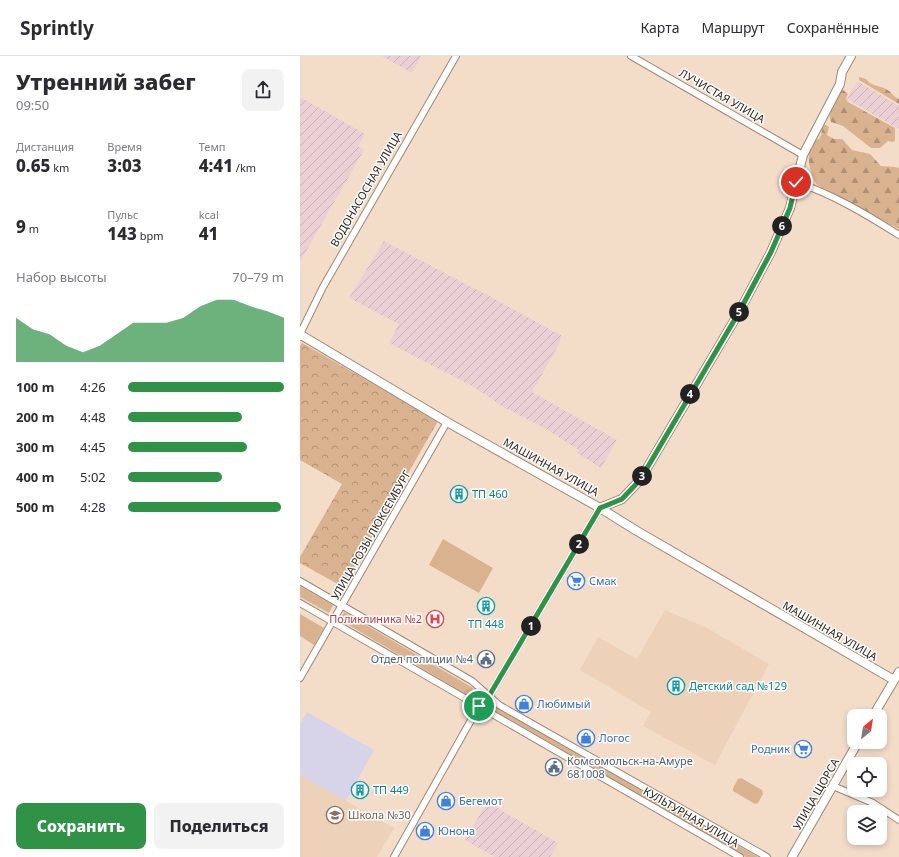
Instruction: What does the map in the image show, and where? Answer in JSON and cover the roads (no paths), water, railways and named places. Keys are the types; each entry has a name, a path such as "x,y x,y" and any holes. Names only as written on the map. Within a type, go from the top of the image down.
{"street":[{"name":"ВОДОНАСОСНАЯ УЛИЦА","path":"300,335 324,287 456,56"},
{"name":"ЛУЧИСТАЯ УЛИЦА","path":"632,56 803,155"},
{"path":"394,857 479,706 489,696 600,508 622,499 640,480 738,314 771,252 790,208 803,155 840,84 842,72 851,56"},
{"path":"796,182 818,189 877,221 899,235"},
{"name":"МАШИННАЯ УЛИЦА","path":"300,335 447,422 600,508 894,680"},
{"name":"УЛИЦА РОЗЫ ЛЮКСЕМБУРГ","path":"300,678 447,422"},
{"name":"КУЛЬТУРНАЯ УЛИЦА","path":"300,581 472,681 499,705 766,857"},
{"name":"КУЛЬТУРНАЯ УЛИЦА","path":"300,602 740,857"},
{"path":"877,709 899,672"},
{"name":"УЛИЦА ЩОРСА","path":"792,857 854,749"},
{"path":"833,786 873,803 899,820"}],"place":[{"name":"ТП 460","path":"459,494"},
{"name":"Смак","path":"576,581"},
{"name":"ТП 448","path":"486,606"},
{"name":"Поликлиника №2","path":"435,619"},
{"name":"Отдел полиции №4","path":"486,659"},
{"name":"Детский сад №129","path":"676,686"},
{"name":"Любимый","path":"524,704"},
{"name":"Логос","path":"586,738"},
{"name":"Родник","path":"803,749"},
{"name":"Комсомольск-на-Амуре 681008","path":"554,767"},
{"name":"ТП 449","path":"360,790"},
{"name":"Бегемот","path":"446,801"},
{"name":"Школа №30","path":"335,815"},
{"name":"Юнона","path":"425,831"}]}
